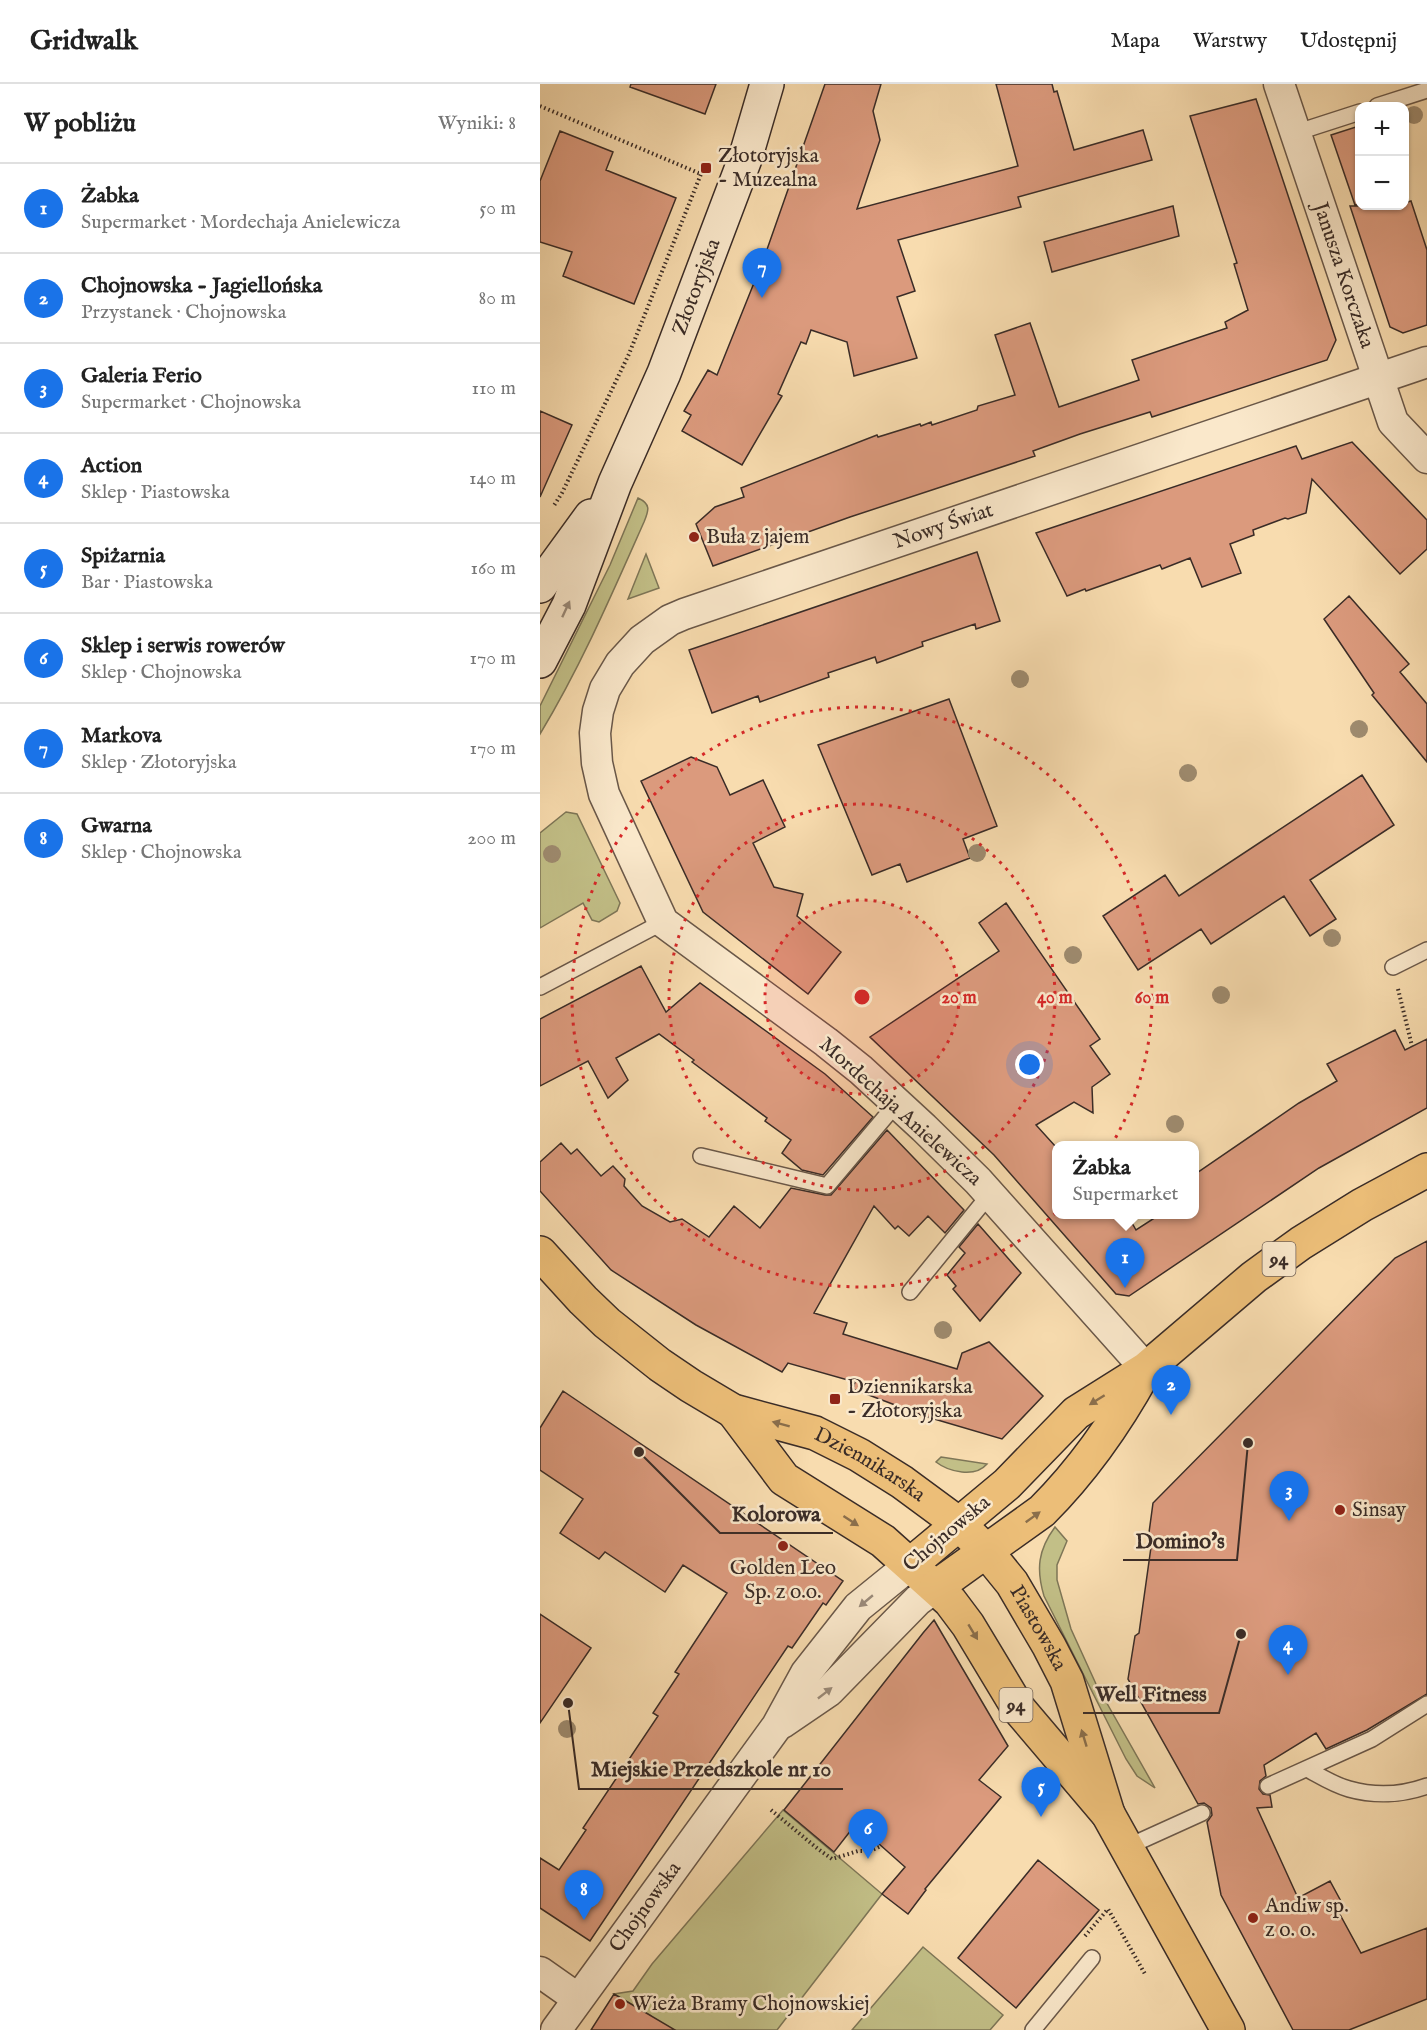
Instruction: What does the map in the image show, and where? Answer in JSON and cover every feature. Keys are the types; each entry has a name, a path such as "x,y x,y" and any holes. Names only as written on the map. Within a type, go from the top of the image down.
{"main road":[{"name":"Chojnowska","path":"911,1564 1007,1484 1076,1413 1146,1369 1254,1277 1301,1243 1362,1205 1427,1170"},
{"name":"Dziennikarska","path":"540,1253 583,1300 660,1365 734,1411 815,1433 859,1455 902,1482 959,1524 986,1551"},
{"name":"Chojnowska","path":"936,1587 1042,1511 1083,1467 1105,1438 1146,1369"},
{"name":"Dziennikarska","path":"734,1411 784,1479 883,1541 936,1587"},
{"name":"Piastowska","path":"986,1551 1022,1598 1067,1681 1108,1814"},
{"name":"Piastowska","path":"936,1587 968,1624 1018,1708 1108,1814 1228,2030"}],"street":[{"name":"Złotoryjska","path":"540,661 569,605 615,483 664,373 745,159 767,84"},
{"name":"Janusza Korczaka","path":"1279,84 1393,422 1427,458"},
{"name":"Nowy Świat","path":"610,810 597,763 595,733 598,711 608,682 620,664 642,640 670,620 1427,363"},
{"name":"Złotoryjska","path":"540,586 615,483"},
{"name":"Mordechaja Anielewicza","path":"610,810 663,922 826,1042 897,1103 990,1194 1146,1369"},
{"name":"Chojnowska","path":"562,2028 577,1998 777,1726 806,1673 858,1607 911,1564"},
{"name":"Chojnowska","path":"777,1726 829,1690 918,1600 936,1587"},
{"path":"540,1972 577,1998"}],"lane":[{"path":"1390,102 1427,90"},
{"path":"1295,133 1355,113"},
{"path":"540,987 663,922"},
{"path":"1393,967 1427,950"},
{"path":"701,1156 827,1186 897,1103"},
{"path":"910,1292 990,1194"},
{"path":"1268,1786 1372,1739 1427,1704"},
{"path":"1307,1769 1347,1789 1363,1792 1394,1793 1427,1786"},
{"path":"1127,1847 1202,1813"},
{"path":"1033,2030 1092,1958"}],"path":[{"path":"540,106 701,174 629,354 562,494 551,511"},
{"path":"1393,967 1412,1047"},
{"path":"771,1810 832,1858 858,1851 870,1851 881,1846"}],"shaded area":[{"path":"638,498 648,508 644,522 582,656 540,734 540,706 610,565"},
{"path":"646,554 659,588 628,599"},
{"path":"566,812 577,814 620,903 617,911 599,922 592,920 583,903 540,928 540,833"},
{"path":"941,1457 987,1464 976,1471 955,1471 936,1462"},
{"path":"1055,1527 1067,1541 1057,1565 1057,1580 1071,1629 1096,1684 1155,1788 1137,1776 1126,1759 1044,1596 1039,1568 1040,1560 1049,1535"},
{"path":"783,1810 882,1894 777,2030 663,2030 650,2015 614,1994 633,1991 652,1964"},
{"path":"923,1947 1003,2015 990,2030 852,2030"}],"building":[{"path":"631,84 716,84 705,114 630,87"},
{"path":"825,84 881,84 873,111 880,140 857,209 1018,166 996,84 1052,84 1054,92 1057,91 1074,150 1143,130 1152,160 1018,197 1021,207 898,240 915,291 897,297 917,358 854,376 847,342 811,330 806,344 801,342 778,394 782,396 742,465 682,431 691,415 684,411 708,370 717,375 764,258"},
{"path":"1256,99 1336,340 1327,360 1152,417 1150,412 1080,434 1033,451 1035,456 850,517 713,566 696,524 715,507 744,497 741,488 877,435 878,437 931,422 932,425 977,410 978,406 1015,395 995,335 1030,323 1059,407 1139,380 1132,360 1227,328 1225,322 1248,310 1234,264 1237,263 1190,116"},
{"path":"1355,127 1355,205 1331,135"},
{"path":"560,131 613,152 606,170 676,198 634,304 563,276 572,252 540,242 540,181"},
{"path":"1411,201 1427,250 1427,325 1403,333 1390,327 1350,206 1355,206 1355,210 1409,210 1409,202"},
{"path":"1173,206 1179,236 1052,272 1044,242"},
{"path":"540,411 572,425 540,497"},
{"path":"1352,442 1427,520 1427,549 1400,574 1312,479 1306,513 1253,530 1254,535 1230,544 1241,573 1202,587 1190,558 1162,569 1160,565 1067,596 1036,533 1296,446 1302,459"},
{"path":"977,552 1000,621 976,629 975,624 922,642 923,646 877,663 875,657 828,673 829,677 760,702 758,696 712,713 689,650"},
{"path":"1349,596 1409,664 1400,672 1427,704 1427,762 1372,695 1374,693 1324,619"},
{"path":"949,699 997,826 963,839 970,858 907,882 900,864 872,875 818,745"},
{"path":"691,757 717,767 730,795 763,780 785,827 753,843 774,887 803,894 797,916 841,952 808,994 703,912 641,781"},
{"path":"1362,775 1394,825 1310,880 1336,919 1310,936 1284,896 1211,944 1201,929 1138,970 1103,916 1165,875 1179,896"},
{"path":"1006,903 1100,1039 1090,1046 1110,1074 1092,1087 1093,1113 1074,1102 1036,1125 1052,1143 1052,1219 1121,1219 1132,1223 1136,1230 1153,1219 1199,1219 1199,1172 1299,1103 1337,1081 1327,1064 1395,1030 1405,1050 1427,1039 1427,1108 1319,1168 1129,1296 1116,1294 994,1155 870,1037 999,951 979,923"},
{"path":"641,966 666,1012 700,983 825,1074 873,1117 823,1175 802,1170 782,1153 791,1140 765,1121 767,1118 692,1062 694,1060 659,1034 616,1058 628,1080 608,1098 588,1061 540,1086 540,1019"},
{"path":"887,1130 964,1210 945,1233 928,1216 909,1236 898,1226 895,1229 874,1206 814,1313 847,1323 843,1334 957,1369 962,1353 989,1342 1043,1396 1002,1439 924,1416 853,1389 855,1382 788,1363 782,1372 696,1325 611,1270 540,1191 540,1162 561,1143 571,1154 577,1149 601,1176 613,1166 625,1179 624,1186 642,1206 670,1222 682,1219 709,1237 734,1206 760,1228 791,1188 831,1195"},
{"path":"978,1224 1021,1273 980,1321 953,1289 956,1286 947,1275 965,1253 959,1247"},
{"path":"1427,1241 1427,1694 1367,1730 1326,1749 1316,1733 1264,1765 1266,1776 1260,1781 1259,1789 1263,1794 1270,1795 1272,1807 1257,1808 1298,1898 1330,1881 1343,1905 1337,1909 1361,1953 1427,1928 1427,1999 1349,2030 1293,2030 1221,1895 1207,1822 1212,1815 1211,1808 1204,1803 1198,1804 1128,1679 1135,1636 1139,1633 1152,1540 1148,1540 1153,1503 1395,1258"},
{"path":"563,1391 843,1581 826,1605 823,1603 792,1648 788,1646 590,1941 540,1908 540,1858 559,1870 586,1830 583,1828 658,1716 653,1713 679,1674 675,1672 727,1593 683,1565 665,1592 605,1552 599,1559 560,1533 583,1499 540,1470 540,1428"},
{"path":"540,1614 591,1648 540,1723"},
{"path":"934,1620 1008,1746 979,1780 1001,1797 925,1889 908,1914 882,1894 905,1867 878,1843 855,1825 834,1852 784,1810"},
{"path":"1038,1860 1099,1910 1016,2008 958,1958"},
{"name":"Wieża Bramy Chojnowskiej","path":"614,1994 675,2030 591,2030"}],"place":[{"name":"Złotoryjska - Muzealna","path":"706,168"},
{"name":"Markova","path":"762,298"},
{"name":"Buła z jajem","path":"694,537"},
{"name":"Żabka","path":"1125,1288"},
{"name":"Dziennikarska - Złotoryjska","path":"835,1399"},
{"name":"Chojnowska - Jagiellońska","path":"1171,1415"},
{"name":"Domino's","path":"1248,1443"},
{"name":"Kolorowa","path":"639,1452"},
{"name":"Sinsay","path":"1340,1510"},
{"name":"Galeria Ferio","path":"1289,1521"},
{"name":"Golden Leo Sp. z o.o.","path":"783,1546"},
{"name":"Well Fitness","path":"1241,1634"},
{"name":"Action","path":"1288,1675"},
{"name":"Miejskie Przedszkole nr 10","path":"568,1703"},
{"name":"Spiżarnia","path":"1041,1817"},
{"name":"Sklep i serwis rowerów","path":"868,1859"},
{"name":"Andiw sp. z o. o.","path":"1253,1918"},
{"name":"Gwarna","path":"584,1920"},
{"name":"Wieża Bramy Chojnowskiej","path":"620,2004"}]}
